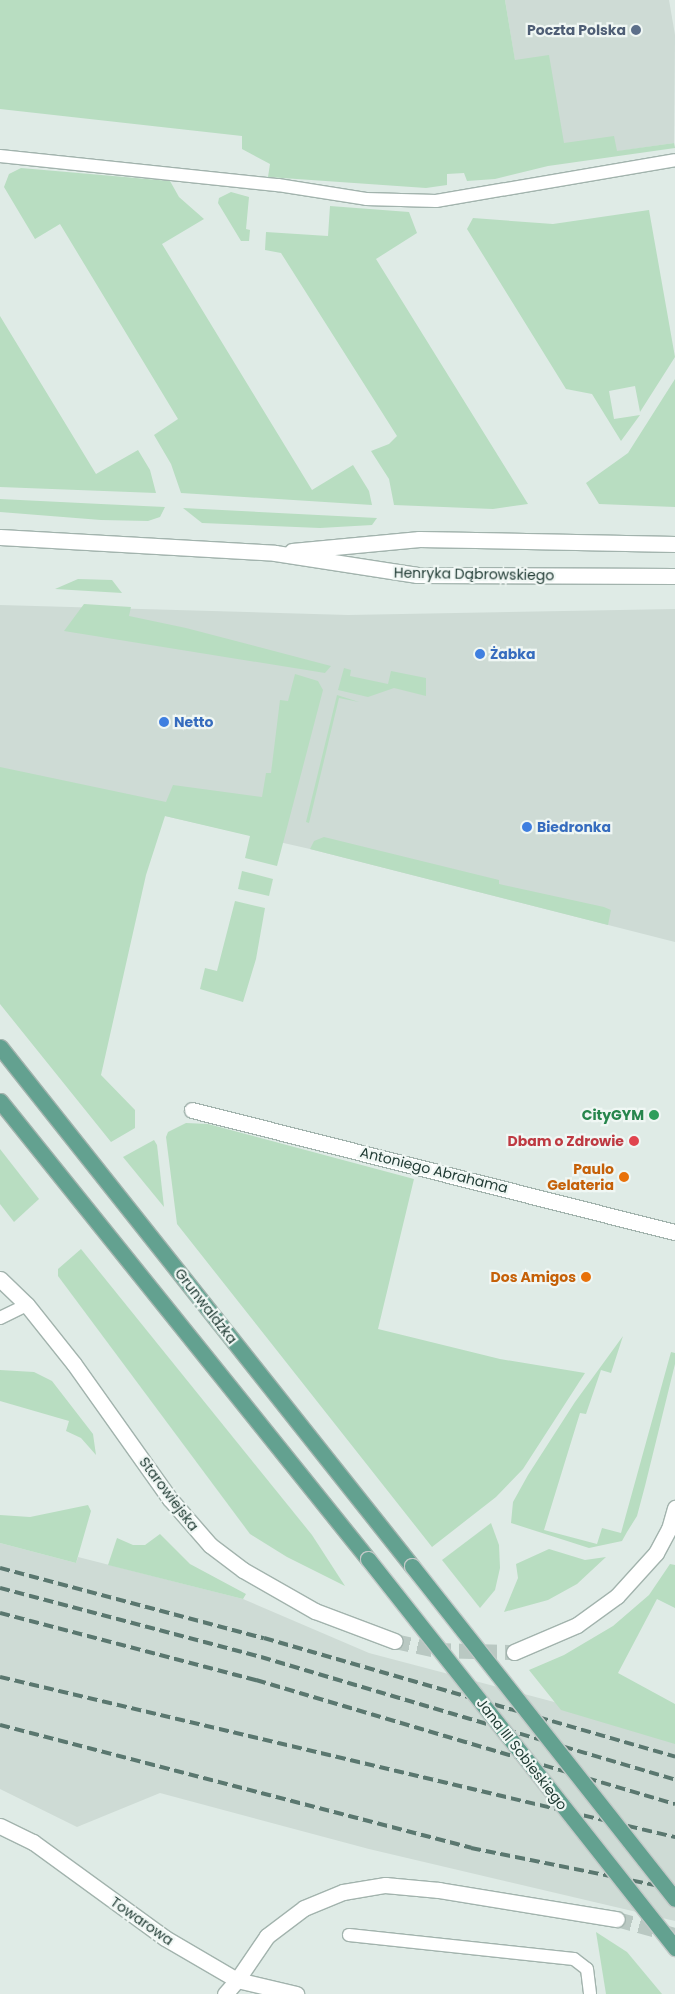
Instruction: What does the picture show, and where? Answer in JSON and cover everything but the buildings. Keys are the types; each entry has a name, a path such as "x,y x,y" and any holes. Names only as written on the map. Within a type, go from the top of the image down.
{"main road":[{"name":"Henryka Dąbrowskiego","path":"0,537 275,553 417,575 675,576"},
{"name":"Henryka Dąbrowskiego","path":"275,553 419,539 675,544"},
{"name":"Grunwaldzka","path":"0,1046 675,1899"},
{"name":"Jana III Sobieskiego","path":"0,1102 368,1559 675,1948"},
{"name":"Antoniego Abrahama","path":"192,1110 675,1232"},
{"name":"Starowiejska","path":"0,1279 28,1305 170,1499 210,1545 243,1570 315,1611 395,1641"},
{"path":"514,1652 542,1643 577,1625 617,1596 656,1553 669,1529 675,1508"},
{"name":"Towarowa","path":"0,1826 32,1842 164,1938 237,1980 296,1994"},
{"path":"225,1994 237,1980 267,1936 304,1908 343,1892 385,1885 439,1890 617,1919"}],"lane":[{"path":"0,156 278,185 366,199 436,201 675,160"},
{"path":"0,1318 28,1305"},
{"path":"349,1935 574,1959 587,1969 590,1994"}],"shaded area":[{"path":"505,0 669,0 675,35 674,143 532,164"},
{"path":"0,605 348,615 675,609 675,942 310,849 165,816 0,768"},
{"path":"0,1543 76,1563 78,1557 243,1599 369,1653 675,1734 675,1921 369,1849 160,1793 77,1827 0,1789"}],"green space":[{"path":"0,0 505,0 515,60 549,55 564,143 614,136 617,151 674,143 675,148 548,166 495,179 467,181 464,173 447,174 447,185 426,188 268,177 270,164 242,149 242,136 0,109"},
{"path":"21,168 170,181 179,197 204,219 162,244 312,490 353,465 369,491 372,505 181,493 171,464 154,435 178,419 60,224 35,239 4,187 9,174"},
{"path":"231,192 249,197 246,229 250,230 249,241 241,241 218,203 219,198"},
{"path":"330,206 409,212 417,233 376,259 528,504 493,509 394,505 389,479 371,451 389,444 397,436 281,253 265,250 266,232 328,236"},
{"path":"649,210 675,357 640,412 635,386 609,391 614,419 640,415 621,441 592,394 566,389 467,229 473,218 553,224"},
{"path":"0,316 96,474 138,450 150,470 156,493 0,487"},
{"path":"675,379 675,507 599,504 586,483 628,453"},
{"path":"0,499 165,507 160,517 148,521 101,520 0,512"},
{"path":"183,508 377,518 372,525 320,528 202,523"},
{"path":"78,579 112,580 122,593 55,589"},
{"path":"84,604 131,607 129,616 186,628 331,666 325,673 64,631"},
{"path":"344,668 351,670 350,676 388,684 391,671 426,678 426,696 394,688 368,697 338,690"},
{"path":"295,674 318,681 323,690 277,866 245,858 250,836 165,816 146,875 101,1075 135,1110 135,1128 111,1142 0,1004 0,767 166,802 173,785 262,797 266,773 271,773 280,700 288,701"},
{"path":"337,695 359,702 339,698 309,823 306,822"},
{"path":"324,837 499,880 499,884 604,907 611,910 608,925 310,849 314,841"},
{"path":"242,871 273,879 269,896 238,889"},
{"path":"235,901 265,908 256,959 243,1002 200,989 205,968 217,971"},
{"path":"186,1123 208,1124 414,1179 378,1329 500,1359 585,1373 523,1469 496,1497 432,1547 177,1224 166,1137 168,1132"},
{"path":"154,1140 157,1145 164,1207 123,1157"},
{"path":"0,1149 39,1199 14,1222 0,1204"},
{"path":"81,1249 312,1535 345,1586 287,1557 250,1534 58,1276 58,1269"},
{"path":"623,1336 611,1373 601,1370 586,1414 580,1413 544,1530 597,1544 602,1528 621,1533 671,1352 675,1353 675,1364 637,1516 622,1541 589,1548 511,1523 513,1502 528,1475 575,1402"},
{"path":"0,1370 34,1372 52,1381 93,1434 96,1455 81,1438 66,1431 69,1421 0,1401"},
{"path":"88,1505 91,1511 76,1563 0,1543 0,1515 30,1517"},
{"path":"491,1523 499,1545 500,1568 495,1590 480,1608 442,1560"},
{"path":"160,1534 190,1564 246,1594 243,1599 108,1565 117,1538 133,1545 145,1545"},
{"path":"549,1549 585,1560 606,1557 577,1584 548,1600 504,1612 518,1578 516,1564"},
{"path":"670,1564 675,1565 675,1608 657,1599 618,1673 675,1704 675,1744 561,1710 529,1670 564,1655 613,1626 649,1595"},
{"path":"596,1932 627,1952 662,1994 606,1994"}],"tunnel":[{"path":"395,1641 436,1650 514,1652"},
{"path":"617,1919 675,1935"}],"railway":[{"path":"0,1568 264,1638 675,1757"},
{"path":"0,1588 261,1657 675,1780"},
{"path":"0,1613 256,1680 675,1804"},
{"path":"0,1677 675,1837"},
{"path":"0,1725 471,1848 675,1889"}],"place":[{"name":"Poczta Polska","path":"636,30"},
{"name":"Żabka","path":"480,654"},
{"name":"Netto","path":"164,722"},
{"name":"Biedronka","path":"527,827"},
{"name":"CityGYM","path":"654,1115"},
{"name":"Dbam o Zdrowie","path":"634,1141"},
{"name":"Paulo Gelateria","path":"624,1177"},
{"name":"Dos Amigos","path":"586,1277"}]}
